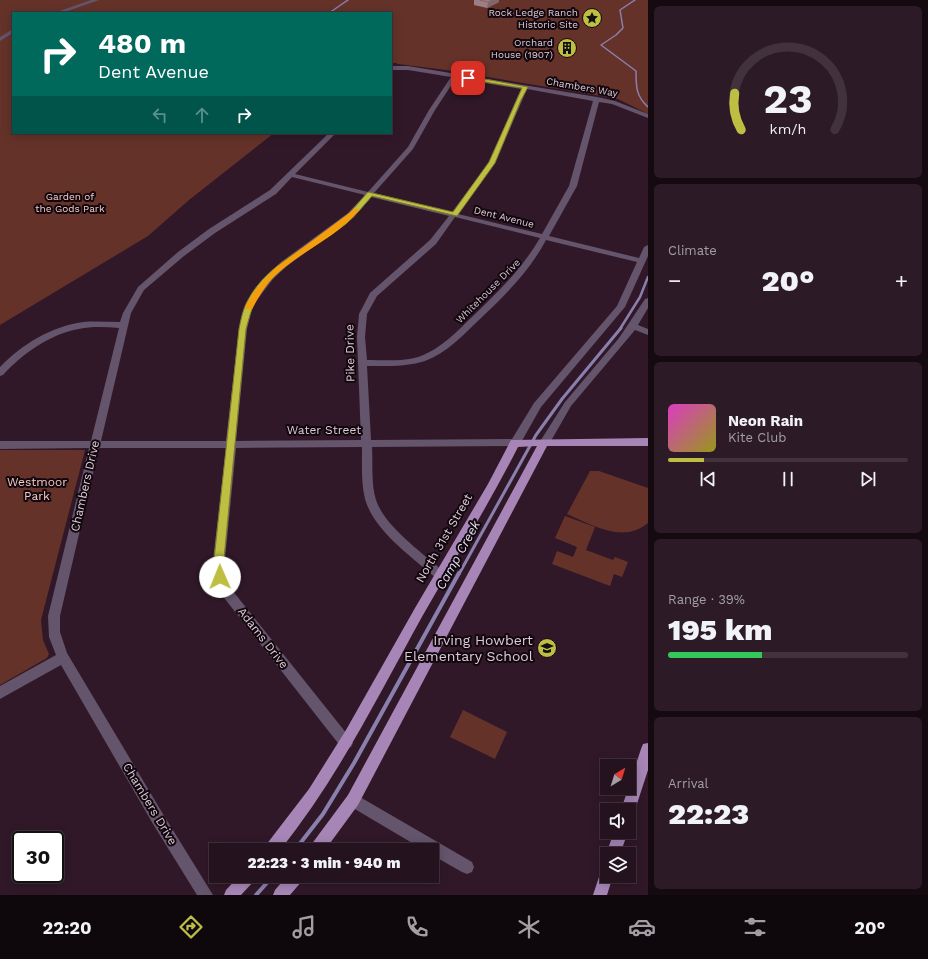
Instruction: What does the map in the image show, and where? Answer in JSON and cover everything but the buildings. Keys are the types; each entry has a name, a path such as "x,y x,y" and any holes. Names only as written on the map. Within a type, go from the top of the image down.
{"main road":[{"name":"Water Street","path":"515,444 648,442"},
{"path":"321,843 353,800 544,443"},
{"name":"North 31st Street","path":"277,843 313,797 346,743 515,444"},
{"path":"630,803 648,749"},
{"path":"231,895 242,883"},
{"path":"280,895 290,883"},
{"path":"600,895 604,883"}],"street":[{"path":"60,12 96,0"},
{"path":"0,39 12,32"},
{"name":"Chambers Way","path":"392,68 408,68 619,103 648,116"},
{"name":"Adams Drive","path":"346,743 230,596 221,581 218,569 242,329 248,308 253,299 276,270 345,221 414,144 432,110 454,76"},
{"name":"Pike Drive","path":"440,575 389,528 375,510 368,491 361,322 365,307 369,301 386,282 433,242 492,163 518,100 525,87"},
{"name":"Whitehouse Drive","path":"362,363 396,363 410,361 426,357 442,349 482,314 514,281 528,264 575,182 597,99"},
{"name":"Chambers Drive","path":"206,895 158,819 63,657 54,637 54,616 127,313 132,304 148,283 194,243 273,192 332,134"},
{"name":"Dent Avenue","path":"292,175 642,261"},
{"name":"North 31st Street","path":"515,444 537,405 611,320 620,307 648,247"},
{"path":"544,443 561,413 634,326 648,302"},
{"path":"0,372 20,354 62,330 79,325 124,325"},
{"path":"634,326 648,332"},
{"name":"Water Street","path":"0,445 230,443 515,444"},
{"path":"0,693 63,657"},
{"path":"353,800 467,867"}],"green space":[{"name":"Garden of the Gods Park","path":"0,0 648,0 648,114 618,99 446,70 392,63 392,12 12,12 12,134 273,134 189,200 148,236 0,325"},
{"name":"Westmoor Park","path":"0,450 85,450 41,620 43,640 49,654 47,658 0,685"},
{"path":"590,471 599,471 648,488 648,523 638,529 628,532 618,532 597,527 567,514"},
{"path":"565,516 595,527 586,550 613,560 615,557 628,562 622,577 614,574 610,586 552,564 557,551 573,557 577,547 555,538"},
{"path":"463,710 507,732 495,759 450,737"}],"waterway":[{"path":"332,11 348,0"},
{"name":"Camp Creek","path":"635,0 620,10 623,28 616,35 601,45 636,71 636,82 639,95 648,107"},
{"name":"Camp Creek","path":"620,329 640,297 648,277"},
{"name":"Camp Creek","path":"459,574 536,435 562,399 621,328"},
{"name":"Camp Creek","path":"300,843 323,814 354,763 459,573"},
{"name":"Camp Creek","path":"256,895 267,883"}],"slow traffic":[{"path":"249,307 257,291 276,270 345,221 356,210"}],"place":[{"name":"Rock Ledge Ranch Historic Site","path":"592,18"},
{"name":"Orchard House (1907)","path":"567,48"},
{"name":"Irving Howbert Elementary School","path":"547,648"}],"route":[{"path":"220,577 218,569 230,443 242,329 248,308 257,291 276,270 345,221 370,194 455,214 492,163 518,100 525,87 468,78"}]}
